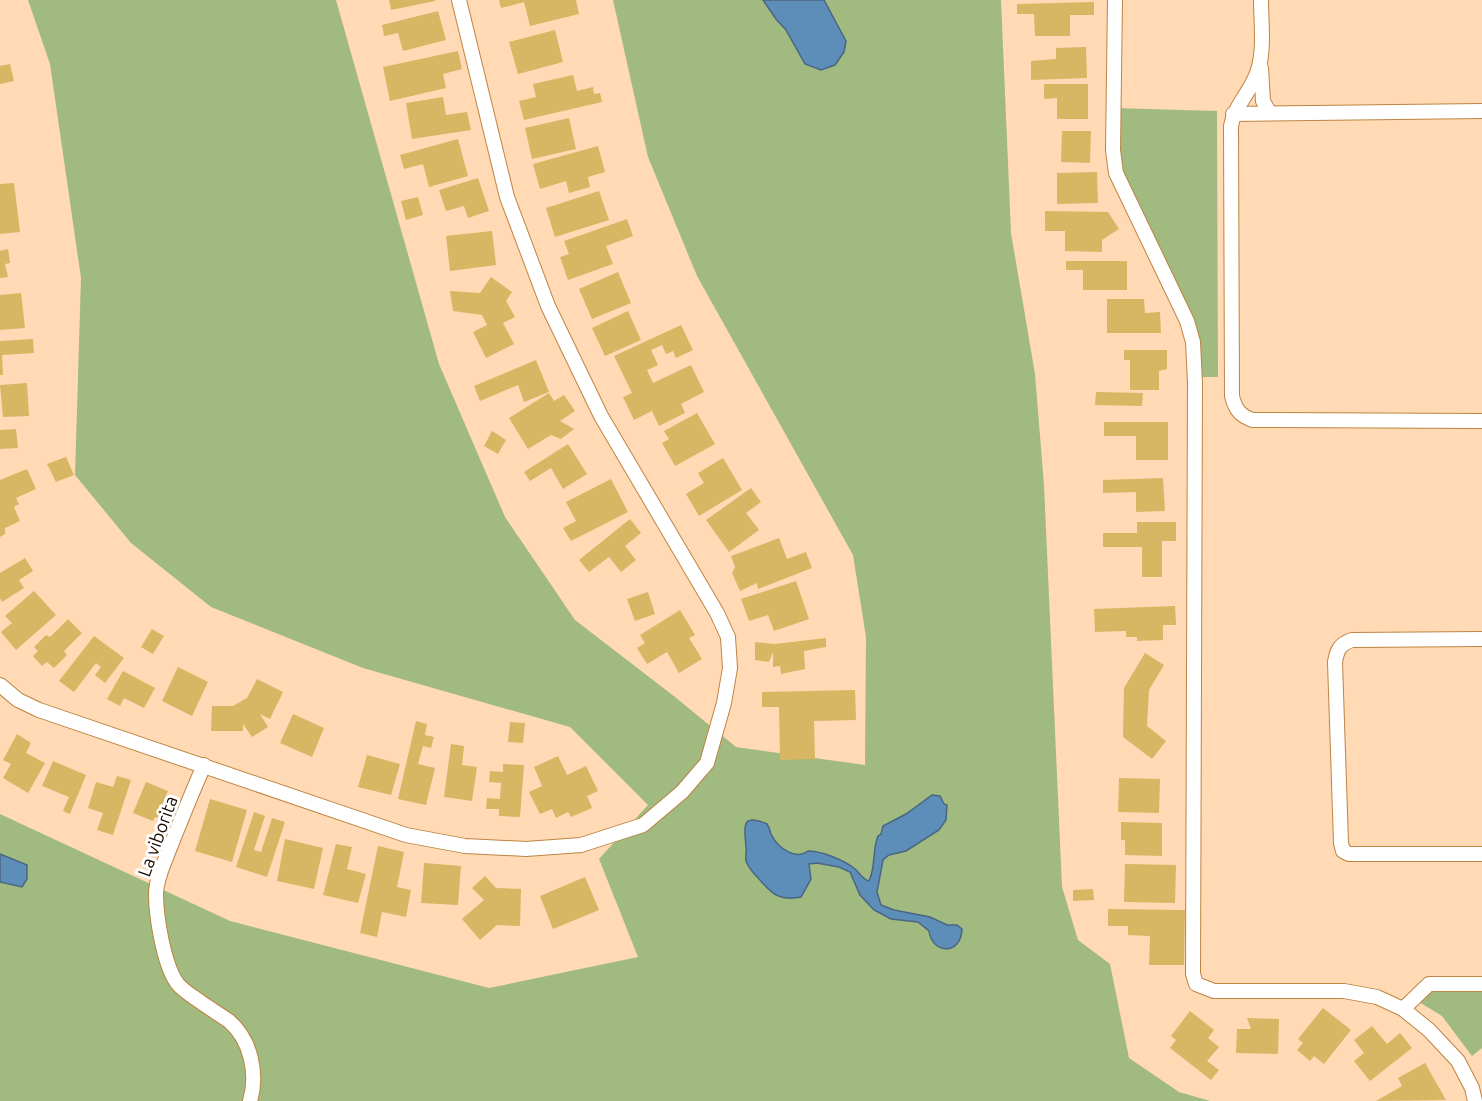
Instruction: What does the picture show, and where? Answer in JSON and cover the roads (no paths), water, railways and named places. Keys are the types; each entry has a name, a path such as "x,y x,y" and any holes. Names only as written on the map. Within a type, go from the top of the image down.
{"street":[{"path":"0,685 18,700 39,710 406,835 465,846 526,849 581,845 644,825 682,792 707,763 724,703 730,668 728,638 717,614 601,416 548,306 507,197 459,0"},
{"path":"1115,0 1113,150 1116,173 1188,321 1193,342 1195,382 1193,974 1196,984 1214,990 1344,991 1377,997 1403,1009 1429,1030 1458,1061 1472,1088 1475,1101"},
{"path":"1261,0 1260,64 1263,101 1269,112"},
{"path":"1260,64 1254,81 1233,114 1231,126 1232,396 1235,408 1244,417 1253,420 1482,421"},
{"path":"1233,114 1482,111"},
{"path":"1482,639 1352,640 1342,644 1336,652 1335,662 1343,850 1349,854 1482,854"},
{"name":"La viborita","path":"204,765 161,870 156,892 158,918 167,959 177,983 186,992 230,1022 244,1038 254,1073 250,1101"},
{"path":"1403,1009 1429,984 1482,984"}],"water":[{"path":"763,0 824,0 846,41 844,52 835,65 821,70 805,64 786,30"},
{"path":"932,795 940,796 947,805 946,820 939,830 906,851 889,855 883,860 877,892 881,905 930,917 947,925 957,925 962,929 957,944 952,948 940,948 931,939 929,931 918,922 891,919 874,910 860,895 850,872 839,867 809,864 811,879 801,897 788,898 778,896 769,890 752,872 746,861 745,829 748,821 752,820 767,824 774,839 787,851 803,854 814,851 832,856 854,868 869,881 873,870 876,841 883,826 906,814"},
{"path":"0,854 27,865 27,879 22,887 0,882"}]}
